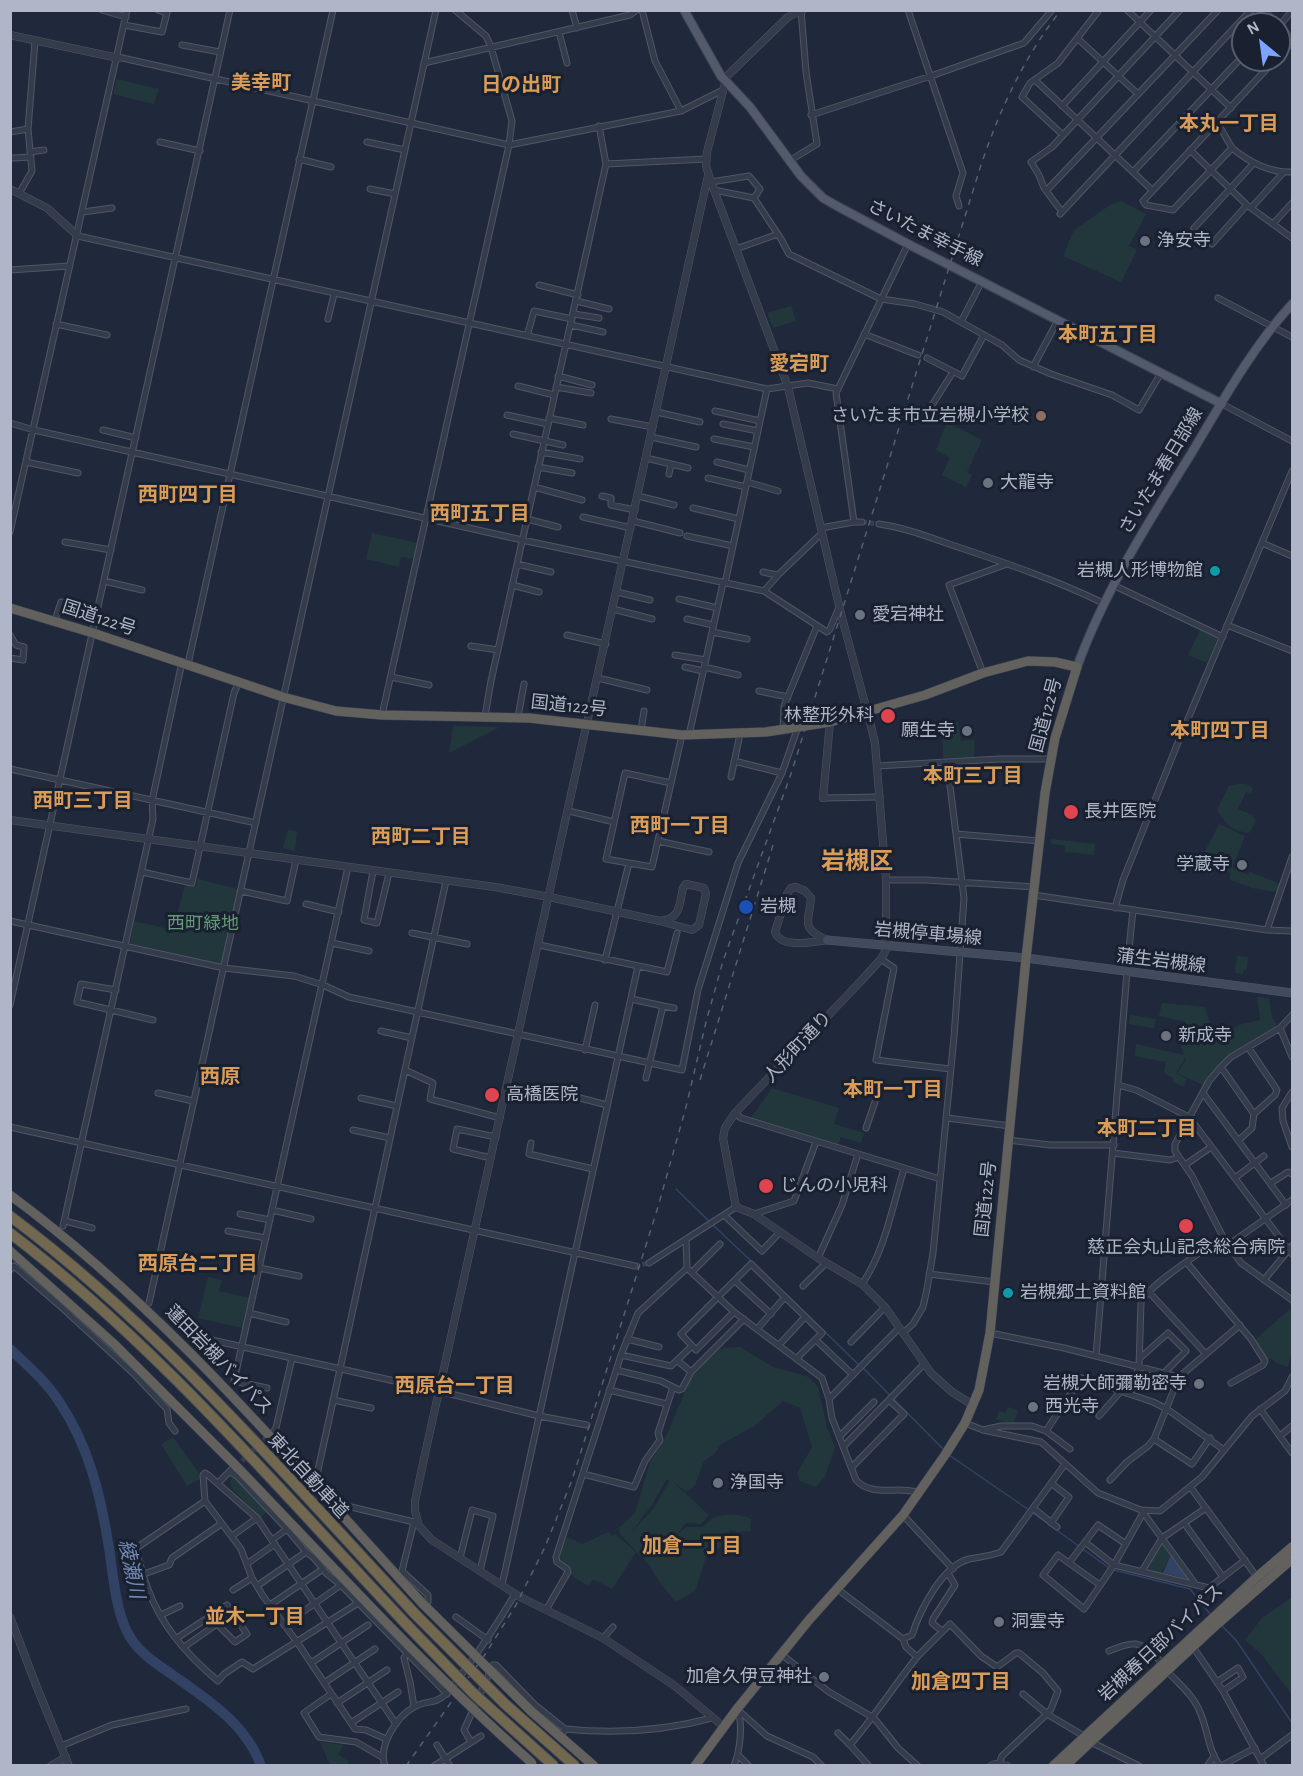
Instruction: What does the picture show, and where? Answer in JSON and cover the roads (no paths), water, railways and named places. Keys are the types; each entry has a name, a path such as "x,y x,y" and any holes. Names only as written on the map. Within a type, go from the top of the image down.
{"highway":[{"name":"国道122号","path":"10,608 56,620 283,697 336,711 518,717 686,735 740,734 830,722 935,692 983,673 1028,661 1048,661 1077,667 1050,759 1026,958 990,1333 984,1373 973,1406 965,1423 903,1515 836,1588 781,1654 695,1766"},
{"name":"蓮田岩槻バイパス","path":"10,1195 96,1263 149,1312 226,1389 334,1508 426,1603 531,1710 562,1733 594,1766"},
{"name":"東北自動車道","path":"10,1216 88,1280 170,1355 237,1423 416,1615 506,1704 575,1766"},
{"name":"東北自動車道","path":"10,1233 86,1296 160,1364 473,1693 554,1766"},
{"path":"10,1251 114,1344 400,1636 533,1765"},
{"name":"岩槻春日部バイパス","path":"1053,1766 1088,1739 1257,1576 1293,1547"},
{"name":"岩槻春日部バイパス","path":"1165,1667 1193,1647 1293,1559"},
{"name":"岩槻春日部バイパス","path":"1065,1766 1088,1739"}],"main road":[{"name":"さいたま幸手線","path":"684,10 725,80 750,107 801,176 824,198 908,244 1222,404"},
{"name":"さいたま春日部線","path":"1077,667 1103,603 1113,585 1222,404 1272,326 1293,304"},
{"name":"岩槻停車場線","path":"827,940 1026,958"},
{"name":"蒲生岩槻線","path":"1026,958 1293,993"}],"street":[{"path":"10,532 127,14 102,10"},
{"path":"124,25 162,32 167,13 158,10"},
{"path":"10,1005 230,10"},
{"path":"92,1228 64,1224 149,840 153,819 152,801 230,474 298,159 333,10"},
{"path":"149,1303 436,10"},
{"path":"382,714 509,144 512,121 486,36 455,10"},
{"path":"572,10 577,28"},
{"path":"424,63 630,15 639,10 656,61 681,111"},
{"path":"908,10 963,172 956,196 959,206"},
{"path":"811,115 1024,44 1052,10"},
{"path":"1063,135 1022,97 1030,83 1058,63 1099,10"},
{"path":"1127,10 1231,108"},
{"path":"1062,106 1151,10"},
{"path":"1180,10 1052,147 1031,162 1061,213 1251,10"},
{"path":"1047,190 1218,10"},
{"path":"789,160 817,144 811,115 801,11 788,16 732,69 725,80 706,159 710,179 788,387 875,743 886,880 886,945"},
{"path":"559,32 567,63"},
{"path":"10,35 509,144 681,111 723,90"},
{"path":"1077,38 1138,94"},
{"path":"20,192 32,171 28,129 35,41"},
{"path":"182,45 220,52"},
{"path":"1133,172 1231,69"},
{"path":"1232,148 1173,210 1146,205 1143,201 1264,72"},
{"path":"1035,80 1152,190"},
{"path":"1217,122 1232,148 1254,163 1283,173 1293,172"},
{"path":"485,716 490,681 606,164 599,126"},
{"path":"10,132 28,129"},
{"path":"160,142 200,151"},
{"path":"367,142 405,150"},
{"path":"13,158 44,150"},
{"path":"1190,150 1249,207 1293,238"},
{"path":"298,159 331,167"},
{"path":"606,164 706,159"},
{"path":"1194,228 1254,163"},
{"path":"1212,244 1283,173"},
{"path":"710,179 749,176 760,189 754,198"},
{"path":"426,1603 428,1594 402,1571 416,1523 415,1501 710,179"},
{"path":"10,189 20,192 47,208 78,236 272,281 767,389 808,383 838,389"},
{"path":"370,189 395,194"},
{"path":"714,190 754,198 789,254 881,299 915,304 943,312 1002,345 1019,360 1033,367 1112,395 1139,410 1161,373"},
{"path":"1273,224 1293,203"},
{"path":"83,212 112,208"},
{"path":"736,249 778,234"},
{"path":"854,522 836,393 908,244"},
{"path":"10,270 69,266"},
{"path":"961,322 982,281"},
{"path":"539,285 609,309"},
{"path":"328,319 334,294"},
{"path":"1218,298 1293,337"},
{"path":"527,336 535,310 572,319 603,332"},
{"path":"572,319 599,318"},
{"path":"1033,367 1058,320"},
{"path":"56,324 107,335"},
{"path":"864,334 918,355"},
{"path":"927,358 962,376 984,335"},
{"path":"932,417 927,413 953,372"},
{"path":"558,376 592,385"},
{"path":"518,386 554,395"},
{"path":"556,387 591,393"},
{"path":"671,783 625,772 606,859 652,867 671,783 704,669 767,389"},
{"path":"1222,404 1293,441"},
{"path":"715,411 760,421"},
{"path":"657,412 700,422"},
{"path":"507,415 583,425"},
{"path":"611,419 653,427"},
{"path":"10,423 522,540 764,591 827,632 840,605"},
{"path":"723,424 758,431"},
{"path":"103,430 136,438"},
{"path":"513,434 563,445"},
{"path":"651,437 696,447"},
{"path":"714,439 754,447"},
{"path":"542,452 580,459"},
{"path":"646,458 688,468"},
{"path":"26,462 78,473"},
{"path":"717,462 749,471"},
{"path":"669,474 671,464"},
{"path":"538,467 572,473"},
{"path":"1115,908 1123,880 1227,625 1293,471"},
{"path":"708,478 778,491"},
{"path":"534,487 582,500"},
{"path":"10,493 19,495"},
{"path":"602,496 611,498 611,505 635,510"},
{"path":"638,496 674,505"},
{"path":"693,508 739,519"},
{"path":"583,517 680,533"},
{"path":"527,519 558,527"},
{"path":"764,591 822,530 862,522"},
{"path":"879,524 910,531 1007,564 1103,603"},
{"path":"687,536 733,546"},
{"path":"65,542 111,550"},
{"path":"1262,543 1293,556"},
{"path":"517,564 551,572"},
{"path":"983,673 949,585 1007,564"},
{"path":"763,572 777,575"},
{"path":"104,581 142,590"},
{"path":"512,585 539,592"},
{"path":"1113,585 1223,637"},
{"path":"617,592 650,600"},
{"path":"679,599 717,608"},
{"path":"56,620 61,602 72,604"},
{"path":"613,609 652,619"},
{"path":"687,619 747,639"},
{"path":"1227,625 1293,651"},
{"path":"783,729 788,698 817,626"},
{"path":"10,635 16,645 24,647 23,660 10,658"},
{"path":"567,635 606,644"},
{"path":"471,646 498,650"},
{"path":"675,655 706,660"},
{"path":"685,667 738,675"},
{"path":"391,677 429,685"},
{"path":"598,678 647,690"},
{"path":"142,872 192,884 234,693 239,682"},
{"path":"518,717 524,684"},
{"path":"759,691 788,698"},
{"path":"641,730 644,711"},
{"path":"830,722 823,798 880,797"},
{"path":"10,921 224,968 294,976 323,985 349,997 682,1070 698,990 738,863 782,772 798,727"},
{"path":"731,777 740,734"},
{"path":"877,766 1018,758 1050,759"},
{"path":"734,761 782,772"},
{"path":"829,1399 901,1331 913,1324 923,1307 947,1118 964,898 947,762"},
{"path":"10,769 256,823"},
{"path":"568,811 614,822"},
{"path":"10,820 549,897 660,921 679,930 692,930 699,925 706,894 704,888 686,884 683,888 676,915 679,930 667,972 539,945"},
{"path":"956,834 1040,841"},
{"path":"658,841 710,852"},
{"path":"1267,930 1293,857"},
{"path":"240,891 287,901 296,860"},
{"path":"605,960 629,863"},
{"path":"267,1388 234,1381 348,867"},
{"path":"372,871 364,920 377,923 389,873"},
{"path":"886,880 925,880 1034,891 1115,908 1293,932"},
{"path":"315,1486 446,881"},
{"path":"796,887 809,894 811,902 807,924 816,935 827,940 794,943 781,940 776,935 775,932 790,888 796,887"},
{"path":"306,904 339,912"},
{"path":"1096,1356 1133,910"},
{"path":"660,921 671,919 676,915"},
{"path":"412,933 467,944"},
{"path":"332,943 369,951"},
{"name":"人形町通り","path":"735,1113 861,981 880,959 886,950 886,945"},
{"path":"880,959 894,968 875,1058 896,1063 950,1069"},
{"path":"502,1585 638,966"},
{"path":"116,990 81,984 77,1002 153,1020"},
{"path":"631,999 674,1008"},
{"path":"585,1050 595,1005"},
{"path":"646,1078 663,1006"},
{"path":"1293,1015 1280,1028 1231,1057 1221,1067 1209,1082 1175,1144 1175,1151 1185,1165 1223,1237 1245,1268 1293,1300"},
{"path":"1280,1028 1293,1057"},
{"path":"381,1031 412,1038"},
{"path":"1239,1140 1252,1128 1254,1114 1275,1095 1277,1090 1248,1047"},
{"path":"1221,1067 1254,1114"},
{"path":"405,1070 433,1083 430,1099 500,1118"},
{"path":"1118,1084 1136,1090 1189,1117 1292,1250 1264,1280"},
{"path":"158,1092 193,1101"},
{"path":"1292,1144 1283,1121 1282,1108 1293,1092"},
{"path":"1203,1093 1286,1205"},
{"path":"561,1094 607,1105"},
{"path":"361,1098 397,1106"},
{"path":"866,1128 875,1102"},
{"path":"736,1207 723,1138 725,1128 735,1113 741,1118 940,1179"},
{"path":"947,1118 1010,1126"},
{"path":"10,1126 635,1266"},
{"path":"491,1158 453,1149 457,1129 496,1137"},
{"path":"353,1130 390,1138"},
{"path":"1008,1140 1050,1144 1114,1145"},
{"path":"754,1214 794,1201 816,1142"},
{"path":"531,1143 529,1154 593,1169"},
{"path":"1185,1165 1211,1147"},
{"path":"1113,1153 1170,1160 1179,1157"},
{"path":"818,1258 842,1205 858,1154"},
{"path":"1235,1178 1264,1156"},
{"path":"862,1284 870,1272 882,1242 904,1169"},
{"path":"1271,1183 1288,1172 1293,1174"},
{"path":"1228,1245 1293,1200"},
{"path":"736,1207 754,1214 779,1233 862,1284 885,1307 924,1364 946,1387 973,1406"},
{"path":"649,1263 736,1207"},
{"path":"272,1209 311,1219"},
{"path":"240,1214 270,1220"},
{"path":"724,1215 762,1251 779,1233"},
{"path":"228,1231 266,1238"},
{"path":"1130,1393 1139,1367 1141,1302 1149,1292 1223,1237"},
{"path":"686,1240 690,1270 734,1312 822,1378 832,1418 856,1480 860,1484 883,1491 919,1493"},
{"path":"546,1610 568,1572 557,1562 556,1557 609,1390 638,1313 720,1244"},
{"path":"803,1286 826,1263"},
{"path":"1187,1263 1240,1325 1265,1361 1263,1365 1231,1383"},
{"path":"705,1358 681,1334 751,1264 822,1333 797,1358"},
{"path":"10,1270 14,1266 119,1360 167,1409 170,1423 175,1431"},
{"path":"259,1268 300,1276"},
{"path":"929,1274 994,1282"},
{"path":"735,1281 771,1314"},
{"path":"1149,1292 1206,1354"},
{"path":"758,1329 785,1297"},
{"path":"851,1342 885,1307"},
{"path":"621,1355 671,1366 734,1312"},
{"path":"249,1313 286,1322"},
{"path":"779,1345 805,1317"},
{"path":"616,1370 682,1389 691,1372 744,1319"},
{"path":"1110,1480 1154,1439 1179,1377 1240,1325"},
{"path":"990,1333 1179,1377"},
{"path":"1140,1358 1168,1333 1186,1351 1164,1373"},
{"path":"194,1336 587,1425"},
{"path":"627,1339 659,1347"},
{"path":"816,1340 853,1375"},
{"path":"274,1431 291,1358"},
{"path":"678,1361 691,1372"},
{"path":"844,1446 924,1364"},
{"path":"1046,1431 1075,1387 1078,1377 1122,1390 1167,1409 1224,1450"},
{"path":"965,1423 983,1430 1041,1442 1098,1493 1142,1512 1160,1511 1202,1477 1252,1416 1291,1388 1293,1377"},
{"path":"583,1473 633,1487 645,1461 660,1440 658,1433 673,1387"},
{"path":"609,1390 667,1404"},
{"path":"1099,1416 1122,1390"},
{"path":"333,1400 371,1408"},
{"path":"852,1467 904,1413 889,1400"},
{"path":"840,1436 874,1402"},
{"path":"1260,1409 1293,1453"},
{"path":"983,1430 1001,1426 1032,1426 1046,1431 1070,1449"},
{"path":"1280,1436 1293,1426"},
{"path":"1154,1439 1192,1464 1210,1438"},
{"path":"903,1639 912,1635 926,1600 950,1571 967,1559 986,1558 1001,1552 1065,1464"},
{"path":"218,1483 236,1467"},
{"path":"236,1467 237,1476 306,1552 447,1694"},
{"path":"386,1739 366,1730 355,1729 257,1586 248,1563 232,1536 205,1501 202,1475 205,1473 208,1475 257,1518 396,1724"},
{"path":"1051,1483 1069,1497 1051,1523"},
{"path":"1191,1488 1257,1576"},
{"path":"205,1501 135,1549 148,1589 161,1615 195,1661 218,1681 242,1662 253,1669 355,1605"},
{"path":"334,1508 347,1506 416,1523 432,1540 515,1594 603,1638 675,1686 724,1727"},
{"path":"1143,1571 1162,1538 1206,1508"},
{"path":"460,1558 472,1510 493,1516 480,1571"},
{"path":"1031,1510 1057,1527"},
{"path":"1142,1512 1194,1582"},
{"path":"1100,1585 1058,1555 1043,1575 1084,1609 1112,1568 1142,1512"},
{"path":"903,1515 950,1571 956,1585 932,1623 942,1631"},
{"path":"232,1536 257,1518"},
{"path":"1184,1523 1222,1577"},
{"path":"144,1574 169,1565 172,1557 221,1524"},
{"path":"1069,1563 1098,1525 1126,1544"},
{"path":"248,1563 287,1529"},
{"path":"1082,1546 1112,1568 1143,1571 1209,1587 1245,1560"},
{"path":"257,1586 306,1552"},
{"path":"270,1605 322,1569"},
{"path":"233,1590 252,1578"},
{"path":"284,1625 341,1585"},
{"path":"836,1588 903,1639 906,1647 917,1658"},
{"path":"385,1766 382,1757 386,1739 396,1724 414,1707 436,1702 447,1694 488,1640 515,1594"},
{"path":"161,1615 180,1605"},
{"path":"177,1638 226,1605 247,1634 235,1642 217,1624 184,1647"},
{"path":"10,1617 69,1766"},
{"path":"456,1617 488,1640"},
{"path":"850,1745 873,1718 893,1687 950,1624 981,1656 997,1667 1019,1653 1043,1673 1058,1691 1047,1714 1002,1756 1003,1765 991,1766"},
{"path":"311,1663 368,1625"},
{"path":"603,1638 613,1627"},
{"path":"1109,1651 1128,1643 1139,1643 1165,1667 1196,1703 1214,1758 1221,1766 1255,1748"},
{"path":"1193,1647 1223,1691 1264,1766"},
{"path":"324,1683 375,1649"},
{"path":"407,1653 404,1658 414,1707"},
{"path":"781,1654 829,1692 873,1718 898,1748 918,1766"},
{"path":"471,1742 464,1730 493,1665 500,1667 562,1733 641,1731 682,1726 712,1718"},
{"path":"1217,1682 1238,1668 1243,1677 1223,1691"},
{"path":"337,1703 387,1670"},
{"path":"351,1723 398,1692"},
{"path":"331,1694 304,1713 319,1737 356,1742 382,1757"},
{"path":"1023,1694 1047,1714 1139,1766"},
{"path":"62,1746 112,1725 186,1709"},
{"path":"734,1766 738,1755 741,1719 737,1709"},
{"path":"737,1709 766,1736 813,1757 822,1766"},
{"path":"838,1733 869,1766"},
{"path":"1260,1759 1293,1735"},
{"path":"434,1766 481,1736"},
{"path":"437,1745 450,1766"},
{"path":"738,1755 749,1766"},
{"path":"51,1766 66,1757"},
{"path":"1207,1766 1214,1758"}],"water":[{"path":"1171,1554 1188,1577 1187,1579 1163,1573"}],"waterway":[{"path":"676,1189 710,1222"},
{"path":"713,1225 751,1261"},
{"path":"787,1295 859,1365"},
{"name":"綾瀬川","path":"10,1349 49,1388 79,1437 98,1491 118,1606 130,1637 148,1657 210,1702 235,1724 254,1751 261,1766"},
{"path":"863,1368 944,1450"},
{"path":"949,1455 1029,1510"},
{"path":"1033,1513 1109,1568"},
{"path":"1114,1570 1190,1589 1211,1615"},
{"path":"1221,1625 1236,1640 1292,1723"}],"tunnel":[{"path":"862,522 879,524"},
{"path":"635,1266 649,1263"},
{"path":"242,1461 271,1433"}],"railway":[{"path":"406,1766 486,1653 516,1605 545,1547 572,1480 658,1207 723,961 791,774 981,165 1014,84 1036,46 1061,10"},
{"path":"700,1080 774,842"}],"place":[{"name":"浄安寺","path":"1145,241"},
{"name":"さいたま市立岩槻小学校","path":"1041,416"},
{"name":"大龍寺","path":"988,483"},
{"name":"岩槻人形博物館","path":"1215,571"},
{"name":"愛宕神社","path":"860,615"},
{"name":"林整形外科","path":"888,716"},
{"name":"願生寺","path":"967,731"},
{"name":"長井医院","path":"1071,812"},
{"name":"学蔵寺","path":"1242,865"},
{"name":"岩槻","path":"746,907"},
{"name":"新成寺","path":"1166,1036"},
{"name":"高橋医院","path":"492,1095"},
{"name":"じんの小児科","path":"766,1186"},
{"name":"慈正会丸山記念総合病院","path":"1186,1226"},
{"name":"岩槻郷土資料館","path":"1008,1293"},
{"name":"岩槻大師彌勒密寺","path":"1199,1384"},
{"name":"西光寺","path":"1033,1407"},
{"name":"浄国寺","path":"718,1483"},
{"name":"洞雲寺","path":"999,1622"},
{"name":"加倉久伊豆神社","path":"824,1677"}],"district":[{"name":"美幸町","path":"261,83"},
{"name":"日の出町","path":"521,85"},
{"name":"本丸一丁目","path":"1229,124"},
{"name":"本町五丁目","path":"1108,335"},
{"name":"愛宕町","path":"799,364"},
{"name":"西町四丁目","path":"188,495"},
{"name":"西町五丁目","path":"480,514"},
{"name":"本町四丁目","path":"1220,731"},
{"name":"本町三丁目","path":"973,776"},
{"name":"西町三丁目","path":"83,801"},
{"name":"西町一丁目","path":"680,826"},
{"name":"西町二丁目","path":"421,837"},
{"name":"岩槻区","path":"857,862"},
{"name":"西原","path":"220,1077"},
{"name":"本町一丁目","path":"893,1090"},
{"name":"本町二丁目","path":"1147,1129"},
{"name":"西原台二丁目","path":"198,1264"},
{"name":"西原台一丁目","path":"455,1386"},
{"name":"加倉一丁目","path":"692,1546"},
{"name":"並木一丁目","path":"255,1617"},
{"name":"加倉四丁目","path":"961,1682"}],"park label":[{"name":"西町緑地","path":"203,924"}]}
